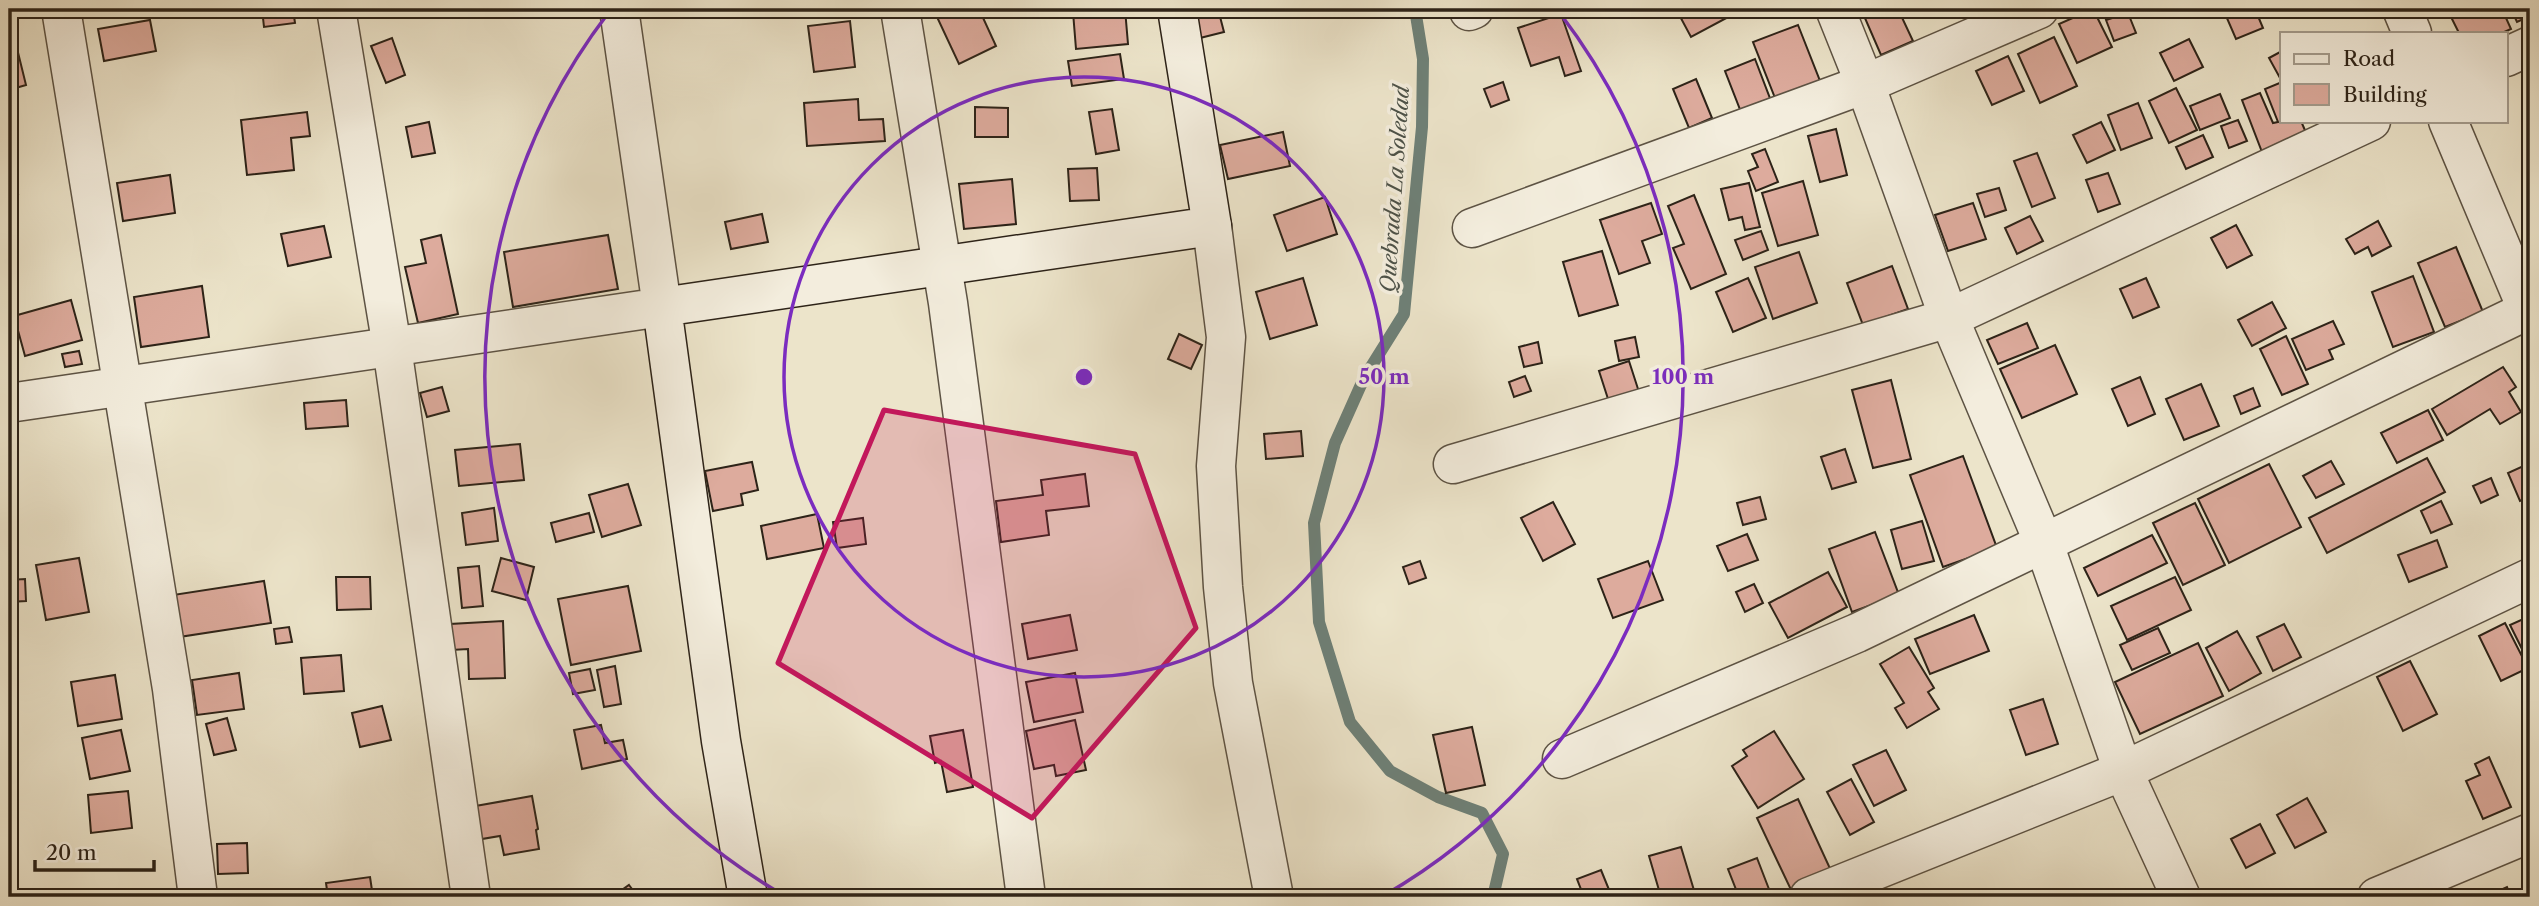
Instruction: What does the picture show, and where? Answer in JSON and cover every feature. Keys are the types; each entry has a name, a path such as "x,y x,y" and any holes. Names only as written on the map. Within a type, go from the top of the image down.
{"street":[{"path":"61,9 172,689 198,897"},
{"path":"336,9 392,347 471,897"},
{"path":"619,9 721,741 748,897"},
{"path":"900,9 942,266 1026,897"},
{"path":"1177,9 1212,226 1226,337 1216,466 1223,587 1233,683 1274,897"},
{"path":"1835,9 1950,318 2043,541 2123,771 2180,897"},
{"path":"1472,228 1865,84 2039,9"},
{"path":"2402,9 2412,32"},
{"path":"2508,56 2530,46"},
{"path":"1453,464 1950,318 2369,122"},
{"path":"1562,759 1857,632 2043,541 2530,312 2448,122"},
{"path":"9,404 1212,226"},
{"path":"1809,897 2123,771 2530,578"},
{"path":"2377,897 2530,833"}],"highlighted area":[{"path":"884,410 1135,454 1196,628 1032,818 778,663"}],"building":[{"path":"262,9 293,9 295,23 264,27"},
{"path":"954,9 979,9 996,46 959,64 937,17"},
{"path":"1125,9 1128,44 1076,49 1073,12"},
{"path":"1179,9 1218,9 1224,32 1188,41"},
{"path":"1676,9 1729,9 1732,15 1691,37"},
{"path":"1861,9 1898,9 1913,41 1881,55"},
{"path":"2093,9 2112,47 2077,63 2059,24"},
{"path":"2223,9 2255,9 2263,28 2236,39"},
{"path":"2463,9 2502,9 2511,29 2504,32 2458,32 2450,15"},
{"path":"2511,9 2530,9 2530,16 2517,22"},
{"path":"2128,13 2136,33 2114,41 2106,20"},
{"path":"1561,14 1581,71 1565,76 1559,57 1531,66 1518,28"},
{"path":"150,20 156,51 104,61 98,29"},
{"path":"850,21 855,67 814,72 808,26"},
{"path":"1798,25 1822,86 1777,103 1753,42"},
{"path":"9,28 12,28 26,85 9,90"},
{"path":"2054,37 2077,86 2040,103 2018,54"},
{"path":"392,38 405,75 386,83 371,46"},
{"path":"2189,39 2203,67 2174,81 2160,53"},
{"path":"2280,52 2280,78 2269,58"},
{"path":"1120,54 1124,79 1072,86 1068,61"},
{"path":"2008,56 2024,91 1992,105 1976,71"},
{"path":"1755,59 1771,101 1741,112 1725,71"},
{"path":"1696,79 1712,118 1689,128 1673,89"},
{"path":"1503,82 1509,100 1491,107 1484,89"},
{"path":"2280,83 2280,122 2301,122 2307,135 2262,152 2242,100 2260,93 2273,123 2278,122 2265,89"},
{"path":"2176,88 2197,130 2169,143 2149,101"},
{"path":"2220,94 2230,118 2200,130 2190,106"},
{"path":"858,99 859,120 883,119 885,141 807,146 804,103"},
{"path":"2138,103 2152,138 2121,150 2108,115"},
{"path":"975,107 1008,108 1008,137 975,137"},
{"path":"1112,109 1119,150 1096,154 1089,112"},
{"path":"307,112 310,136 291,138 294,170 247,175 241,120"},
{"path":"2238,120 2247,141 2229,148 2221,126"},
{"path":"429,122 435,153 412,157 406,127"},
{"path":"2101,122 2115,150 2087,163 2073,135"},
{"path":"1836,129 1847,175 1820,182 1808,136"},
{"path":"1283,132 1290,166 1228,179 1220,145"},
{"path":"2203,135 2213,157 2186,169 2176,147"},
{"path":"1765,149 1778,182 1756,191 1748,171 1758,167 1752,154"},
{"path":"2037,153 2055,198 2032,207 2014,161"},
{"path":"9,164 18,194 9,197"},
{"path":"1097,168 1099,200 1070,201 1068,169"},
{"path":"2108,173 2120,204 2098,212 2086,180"},
{"path":"170,175 175,213 123,221 117,183"},
{"path":"1012,179 1016,224 964,229 959,184"},
{"path":"1803,181 1818,235 1778,246 1762,193"},
{"path":"1749,183 1760,227 1745,230 1742,217 1729,220 1721,189"},
{"path":"1999,188 2006,210 1985,217 1977,194"},
{"path":"1694,195 1726,274 1691,289 1673,248 1684,244 1668,206"},
{"path":"1325,197 1337,234 1287,251 1274,215"},
{"path":"1651,203 1662,234 1642,241 1650,263 1619,274 1600,220"},
{"path":"1973,203 1986,239 1948,251 1935,215"},
{"path":"762,214 768,242 731,249 725,222"},
{"path":"2030,216 2043,241 2017,254 2005,228"},
{"path":"2378,221 2391,246 2372,256 2368,247 2355,254 2346,239"},
{"path":"2236,225 2252,255 2227,268 2211,238"},
{"path":"324,226 331,257 288,266 281,234"},
{"path":"1761,231 1768,250 1743,260 1735,240"},
{"path":"441,235 458,314 418,323 405,267 426,263 421,240"},
{"path":"608,235 618,289 513,307 504,252"},
{"path":"2456,247 2483,312 2445,327 2418,263"},
{"path":"1602,251 1618,305 1579,316 1563,262"},
{"path":"1799,252 1817,303 1773,319 1755,267"},
{"path":"1892,266 1908,309 1863,325 1847,283"},
{"path":"2413,276 2434,332 2393,347 2372,292"},
{"path":"1303,278 1317,325 1270,339 1256,292"},
{"path":"1748,278 1766,318 1733,332 1716,292"},
{"path":"2146,278 2159,307 2133,318 2120,289"},
{"path":"202,286 209,337 141,347 134,297"},
{"path":"71,300 82,340 25,356 14,316"},
{"path":"2272,302 2286,328 2252,346 2238,320"},
{"path":"2333,321 2344,344 2329,350 2333,359 2306,370 2292,339"},
{"path":"2027,323 2038,348 1998,364 1987,340"},
{"path":"1179,334 1202,345 1191,369 1168,359"},
{"path":"2286,336 2308,384 2282,395 2260,349"},
{"path":"1635,337 1639,357 1619,361 1615,341"},
{"path":"1538,342 1542,363 1524,367 1519,347"},
{"path":"2055,345 2077,394 2022,418 2000,369"},
{"path":"79,351 82,364 65,367 62,354"},
{"path":"1629,361 1639,392 1609,402 1599,371"},
{"path":"2503,367 2516,387 2509,392 2521,412 2500,424 2490,409 2447,435 2432,409"},
{"path":"1525,376 1531,391 1514,397 1509,382"},
{"path":"2140,377 2155,414 2128,426 2112,389"},
{"path":"1891,380 1911,459 1873,468 1852,390"},
{"path":"2201,384 2219,426 2184,440 2166,399"},
{"path":"442,387 449,411 427,417 420,393"},
{"path":"2253,388 2260,406 2241,414 2234,396"},
{"path":"346,400 348,426 306,429 304,403"},
{"path":"2428,410 2443,440 2397,463 2381,433"},
{"path":"1301,431 1303,456 1266,459 1264,434"},
{"path":"520,444 524,480 459,486 455,450"},
{"path":"1845,449 1856,482 1832,489 1821,457"},
{"path":"1963,456 1997,548 1943,567 1910,475"},
{"path":"2427,458 2445,492 2327,553 2309,518"},
{"path":"2331,461 2344,484 2316,498 2303,476"},
{"path":"752,462 758,490 741,494 743,505 713,511 705,471"},
{"path":"2530,463 2530,500 2529,497 2520,501 2508,473"},
{"path":"2269,464 2301,527 2229,563 2198,499"},
{"path":"1085,474 1089,506 1046,511 1049,535 1001,542 996,501 1043,495 1041,480"},
{"path":"2491,478 2498,495 2481,503 2473,486"},
{"path":"628,484 641,525 602,537 589,495"},
{"path":"1760,497 1766,519 1743,525 1737,503"},
{"path":"2441,501 2452,524 2431,533 2421,511"},
{"path":"1553,502 1575,544 1543,561 1521,518"},
{"path":"2195,503 2225,565 2183,585 2153,523"},
{"path":"494,508 498,541 466,545 462,513"},
{"path":"589,513 594,532 556,542 551,523"},
{"path":"817,514 824,548 767,559 761,526"},
{"path":"863,518 866,544 837,548 833,522"},
{"path":"1922,521 1934,561 1902,569 1891,530"},
{"path":"1875,532 1899,595 1852,612 1829,549"},
{"path":"1747,534 1758,560 1728,571 1717,546"},
{"path":"2152,535 2167,563 2098,596 2084,568"},
{"path":"2437,540 2447,567 2409,582 2398,555"},
{"path":"79,558 89,612 46,620 36,565"},
{"path":"501,558 534,567 526,600 492,591"},
{"path":"1420,561 1426,578 1409,584 1403,567"},
{"path":"1648,561 1663,600 1613,618 1598,579"},
{"path":"479,566 483,606 462,608 458,568"},
{"path":"1828,572 1847,607 1788,638 1769,603"},
{"path":"336,577 370,577 371,609 337,610"},
{"path":"2175,577 2191,610 2127,640 2111,606"},
{"path":"25,579 26,601 9,602 9,580"},
{"path":"264,581 271,623 179,637 173,595"},
{"path":"1754,584 1763,603 1745,612 1736,592"},
{"path":"628,586 641,651 571,665 558,599"},
{"path":"1070,615 1077,650 1028,659 1022,624"},
{"path":"1974,615 1989,651 1930,674 1915,639"},
{"path":"2530,616 2530,647 2523,651 2510,625"},
{"path":"503,621 505,678 469,679 468,649 451,650 450,624"},
{"path":"2505,623 2528,668 2501,681 2479,636"},
{"path":"2284,624 2301,657 2273,671 2257,637"},
{"path":"289,627 292,642 276,644 274,629"},
{"path":"2158,628 2170,653 2132,670 2120,645"},
{"path":"2237,631 2261,673 2229,691 2206,648"},
{"path":"2198,643 2223,696 2140,734 2115,682"},
{"path":"1909,647 1934,688 1928,692 1939,709 1907,728 1895,708 1904,703 1880,664"},
{"path":"341,655 344,691 304,694 301,658"},
{"path":"2410,661 2437,714 2403,731 2377,677"},
{"path":"615,666 621,704 604,707 597,670"},
{"path":"590,669 595,690 573,694 569,673"},
{"path":"239,673 244,709 197,715 192,680"},
{"path":"1075,673 1083,712 1034,722 1026,682"},
{"path":"115,675 122,719 78,726 71,682"},
{"path":"2043,699 2058,744 2026,755 2010,710"},
{"path":"382,706 391,740 360,747 352,713"},
{"path":"227,718 236,750 214,755 206,724"},
{"path":"1075,720 1086,770 1056,776 1054,765 1034,769 1026,731"},
{"path":"601,725 605,743 623,740 627,759 582,769 574,730"},
{"path":"1472,727 1485,785 1446,793 1433,735"},
{"path":"121,730 130,771 90,779 82,738"},
{"path":"963,730 973,787 947,792 941,761 935,763 930,736"},
{"path":"1774,731 1804,779 1758,808 1732,766 1747,756 1743,750"},
{"path":"1886,750 1906,790 1874,806 1853,765"},
{"path":"2489,757 2511,807 2483,819 2466,781 2480,775 2475,764"},
{"path":"1851,779 1874,822 1850,835 1827,792"},
{"path":"128,791 132,828 91,833 88,795"},
{"path":"532,796 539,849 504,855 500,836 470,841 464,808"},
{"path":"2307,798 2326,832 2295,848 2277,815"},
{"path":"1798,799 1833,875 1793,894 1757,818"},
{"path":"2260,824 2275,853 2246,868 2231,839"},
{"path":"247,843 248,873 218,874 217,844"},
{"path":"1681,847 1696,897 1661,897 1649,856"},
{"path":"1757,858 1772,897 1739,897 1728,869"},
{"path":"1601,870 1612,897 1584,897 1577,879"},
{"path":"370,877 373,897 328,897 326,883"},
{"path":"629,885 638,897 612,897"},
{"path":"2507,887 2511,897 2485,897"}],"waterway":[{"name":"Quebrada La Soledad","path":"1415,9 1423,59 1422,127 1404,314 1364,378 1335,443 1314,523 1319,622 1350,722 1390,771 1438,797 1482,813 1503,854 1493,897"}]}
